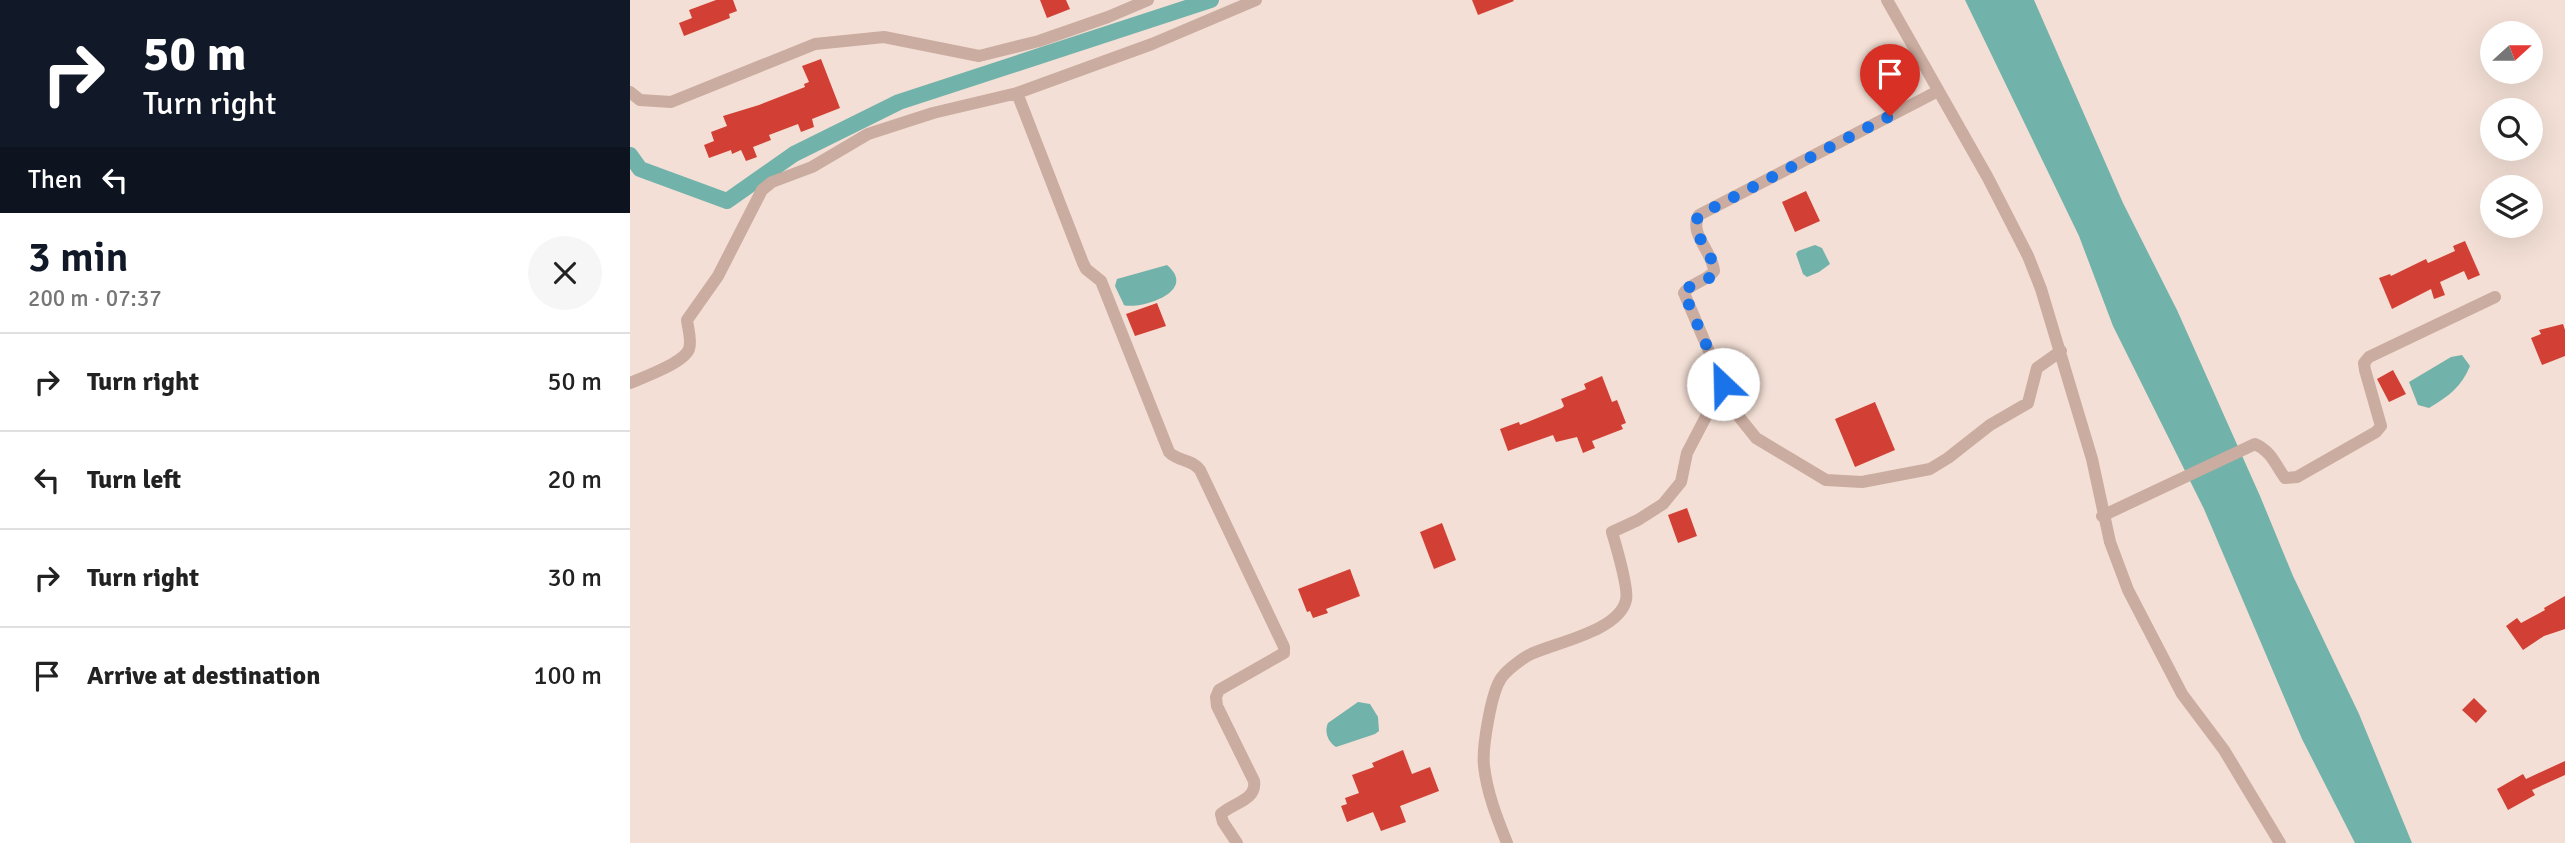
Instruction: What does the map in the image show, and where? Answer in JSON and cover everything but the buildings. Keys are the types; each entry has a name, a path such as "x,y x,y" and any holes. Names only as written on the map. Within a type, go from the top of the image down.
{"street":[{"path":"630,92 640,100 671,102 814,44 870,38 884,37 979,57 1039,41 1148,0"},
{"path":"630,383 685,356 690,341 687,320 718,275 762,190 772,182 813,167 868,134 933,113 1017,93 1152,44 1256,0"},
{"path":"1886,0 1988,178 2028,256 2061,351 2092,459 2102,516 2128,590 2171,675 2224,750 2280,843"},
{"path":"1938,91 1699,215 1695,221 1696,228 1711,258 1714,271 1709,278 1685,289 1684,293 1723,384 1740,418 1756,439 1826,480 1862,482 1930,469 1948,458 1990,425 2028,403 2037,368 2061,351"},
{"path":"1017,93 1083,263 1086,269 1101,281 1169,452 1173,457 1192,462 1199,470 1284,647 1284,653 1219,691 1216,696 1217,706 1254,781 1255,789 1252,795 1222,814 1223,822 1237,843"},
{"path":"2102,516 2255,444 2265,448 2285,478 2290,479 2376,432 2381,426 2381,420 2364,363 2369,357 2495,297"},
{"path":"1507,843 1491,800 1484,764 1488,721 1501,678 1529,655 1616,619 1627,599 1612,532 1663,504 1681,482 1688,453 1723,384"}],"water":[{"path":"1965,0 2034,0 2123,203 2177,310 2293,576 2359,714 2412,843 2355,843 2302,739 2204,509 2113,326 2079,236"},
{"path":"1815,245 1822,248 1830,264 1807,277 1803,274 1796,254"},
{"path":"1167,265 1175,275 1176,284 1171,291 1152,302 1124,305 1115,286 1117,279"},
{"path":"2462,355 2470,366 2459,385 2429,408 2418,405 2409,382 2451,357"},
{"path":"1358,702 1370,704 1378,717 1379,731 1336,747 1326,730 1328,723"}],"waterway":[{"path":"630,155 640,169 727,201 794,154 899,102 1211,0"}],"route":[{"path":"1723,384 1684,293 1685,289 1709,278 1714,271 1714,265 1695,221 1699,215 1890,116"}]}
